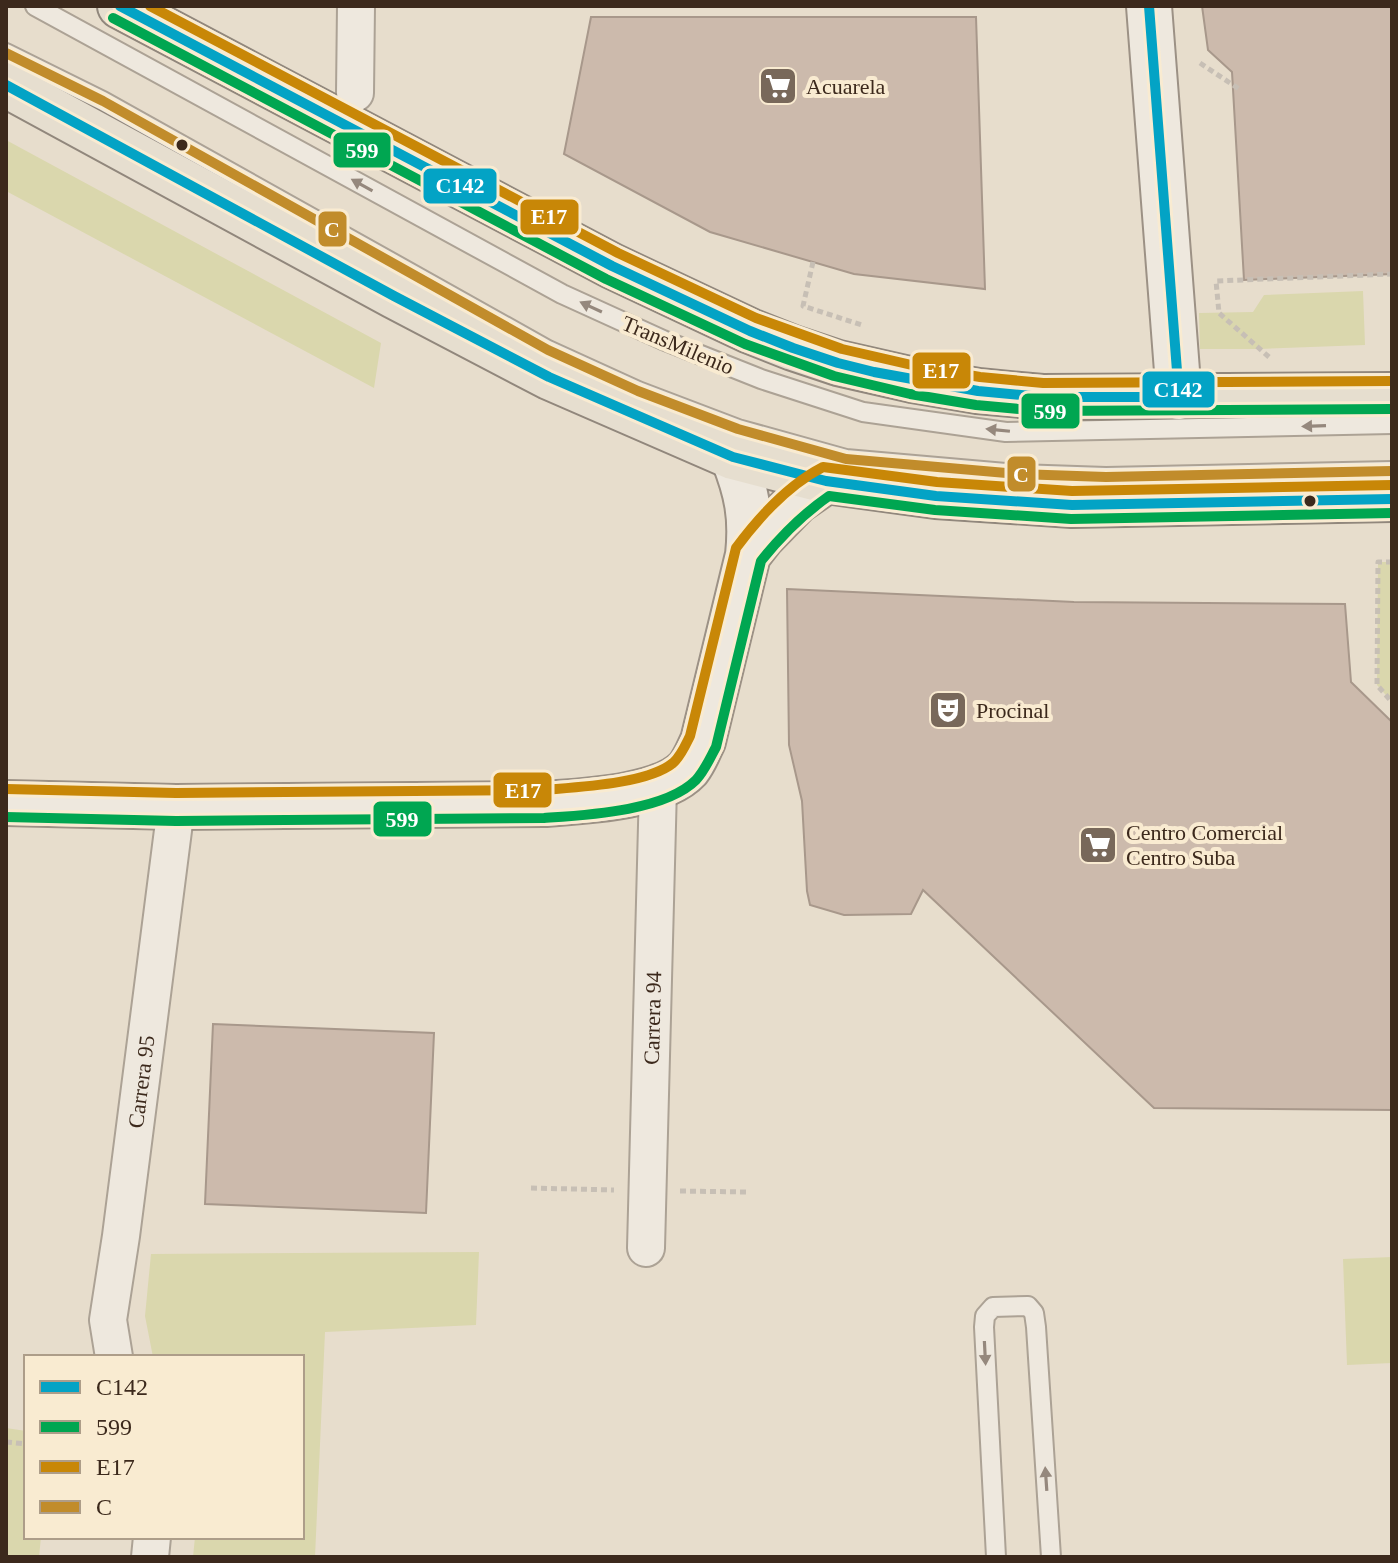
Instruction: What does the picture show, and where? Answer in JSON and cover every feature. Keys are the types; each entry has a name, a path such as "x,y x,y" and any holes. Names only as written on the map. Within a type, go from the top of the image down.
{"main road":[{"path":"120,6 612,266 750,331 838,363 978,391 1042,397 1392,395"},
{"path":"1149,6 1179,397"},
{"path":"6,85 549,377 733,457 826,481 936,496 1072,505 1392,499"},
{"path":"6,803 176,807 544,804 610,797 658,787 673,780 686,770 703,741 748,555 749,510 733,457"},
{"path":"748,555 797,501 826,481"}],"street":[{"path":"355,93 356,6"},
{"name":"Carrera 94","path":"646,1248 658,787"},
{"name":"Carrera 95","path":"114,1355 108,1320 176,807"}],"lane":[{"name":"TransMilenio","path":"35,6 562,294 663,340 761,379 863,412 1006,432 1392,424"},
{"path":"6,53 103,101 548,350 638,391 738,429 846,459 1018,474 1106,477 1392,471"},
{"path":"996,1557 985,1316 993,1307 1028,1306 1034,1313 1036,1327 1051,1557"}],"path":[{"path":"1200,63 1239,89"},
{"path":"813,262 803,306 863,326"},
{"path":"1272,360 1219,313 1216,281 1392,274"},
{"path":"1392,562 1378,562 1377,685 1392,702"}],"shaded area":[{"path":"6,140 381,343 374,388 6,191"},
{"path":"1363,291 1365,345 1200,349 1199,313 1253,312 1264,295"},
{"path":"1378,562 1392,562 1392,702 1377,685"},
{"path":"479,1252 476,1325 325,1332 315,1557 193,1557 195,1539 304,1539 304,1355 153,1355 145,1316 151,1254"},
{"path":"1392,1257 1392,1363 1347,1365 1343,1259"},
{"path":"6,1428 24,1431 24,1539 41,1539 39,1557 6,1557"}],"building":[{"path":"1202,6 1392,6 1392,274 1244,280 1232,72 1208,50"},
{"name":"Acuarela","path":"591,17 976,17 985,289 854,274 710,232 564,154"},
{"name":"Centro Comercial Centro Suba","path":"787,589 1074,602 1345,604 1351,682 1392,722 1392,1110 1154,1108 923,890 911,914 844,915 810,905 802,801 789,745"},
{"path":"213,1024 434,1033 426,1213 205,1204"}],"transit line":[{"name":"C142","path":"120,6 612,266 793,348 874,372 978,391 1042,397 1179,397 1149,6"},
{"name":"E17","path":"150,6 618,253 756,318 842,349 980,377 1043,383 1392,381"},
{"name":"599","path":"113,18 606,279 745,344 834,376 910,394 976,405 1041,411 1392,409"},
{"name":"C","path":"6,53 103,101 548,350 638,391 738,429 846,459 1018,474 1106,477 1392,471"},
{"name":"C142","path":"6,85 549,377 733,457 826,481 936,496 1072,505 1392,499"},
{"name":"E17","path":"6,789 176,793 543,790 646,776 673,763 690,736 736,548 775,503 823,467 937,482 1072,491 1392,485"},
{"name":"599","path":"6,817 176,821 544,818 624,810 665,799 696,780 716,747 761,561 793,526 829,496 935,510 1071,519 1392,513"}],"place":[{"name":"Acuarela","path":"778,86"},
{"name":"Procinal","path":"948,710"},
{"name":"Centro Comercial Centro Suba","path":"1098,845"}]}
